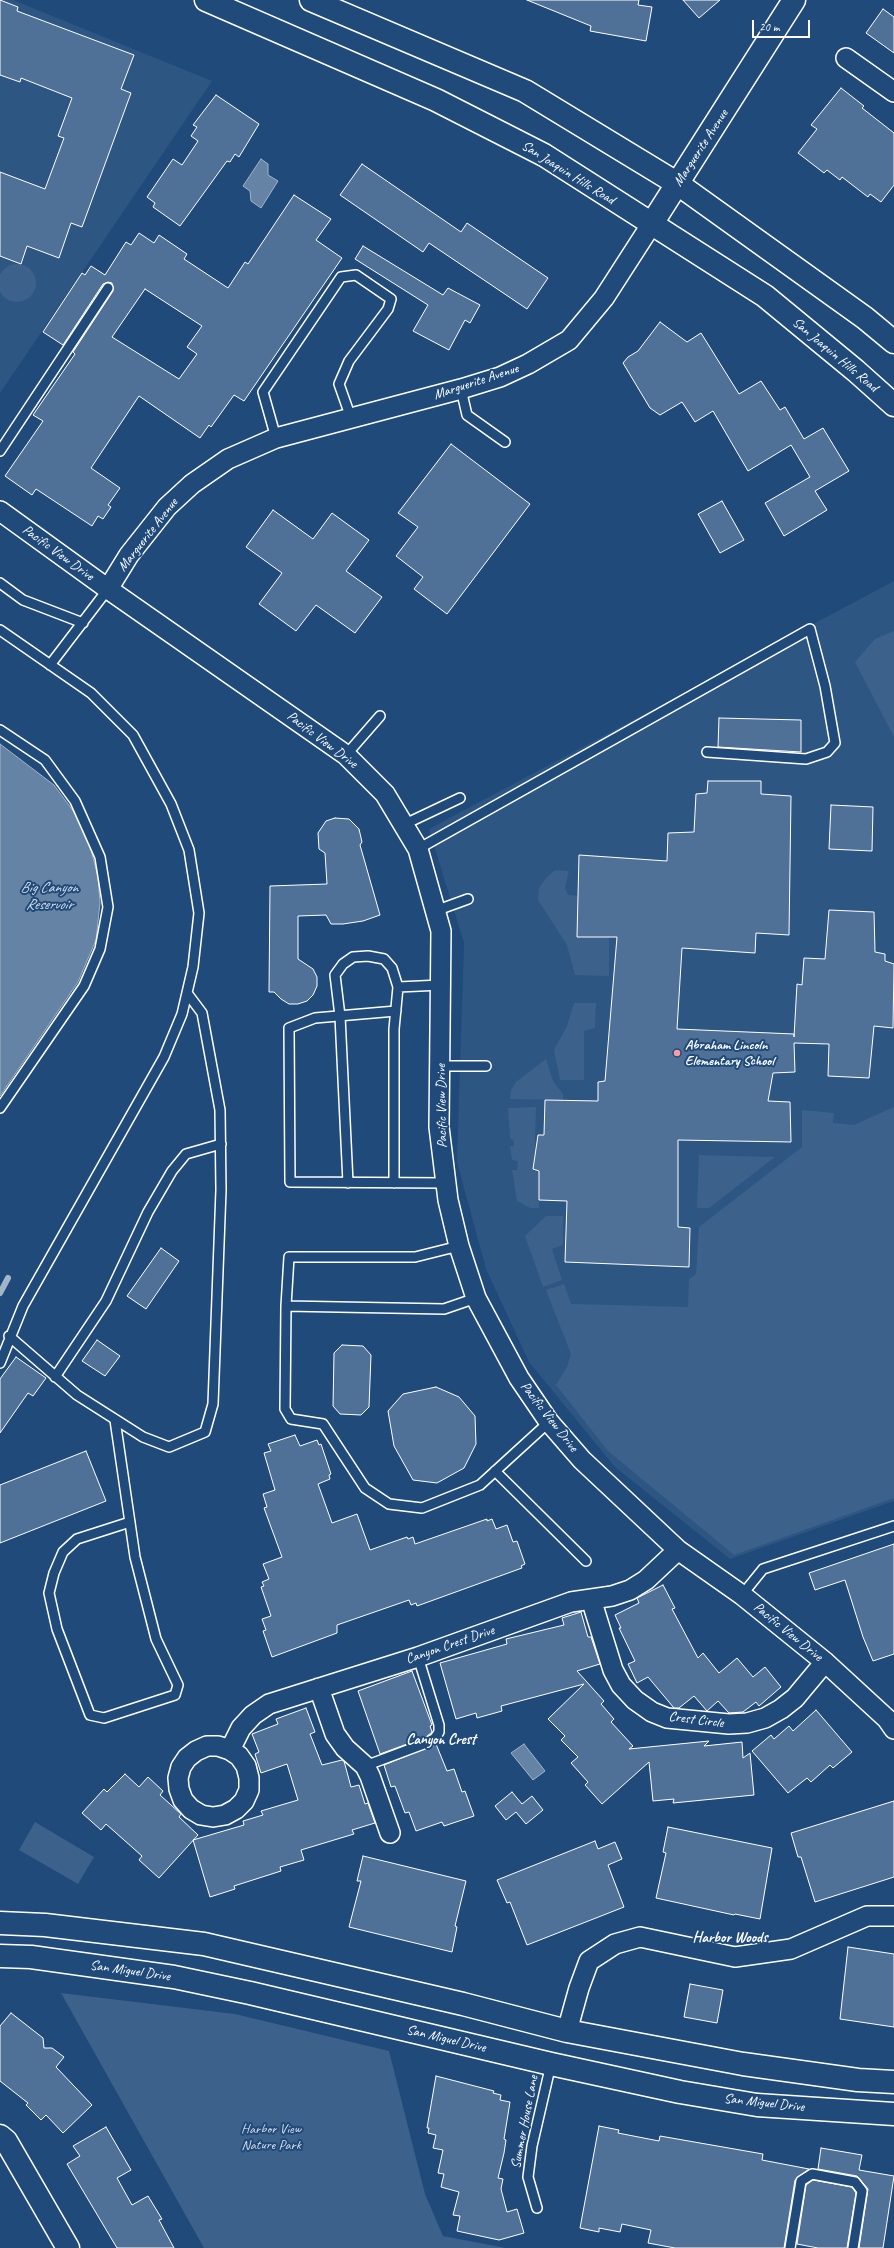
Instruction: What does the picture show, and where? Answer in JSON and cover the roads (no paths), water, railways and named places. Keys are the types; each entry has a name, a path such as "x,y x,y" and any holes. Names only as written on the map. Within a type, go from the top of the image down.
{"main road":[{"name":"San Joaquin Hills Road","path":"206,0 436,100 544,155 764,296 856,371 894,405"},
{"path":"311,0 410,40 525,91 678,184 865,318 894,342"},
{"name":"Marguerite Avenue","path":"651,225 794,0"},
{"path":"0,1923 45,1925 204,1944 464,2004 567,2031 743,2064 858,2080 894,2082"},
{"name":"San Miguel Drive","path":"0,1956 31,1957 174,1977 296,2003 552,2064 680,2092 757,2105 894,2114"},
{"path":"0,2136 6,2141 68,2248"}],"street":[{"path":"846,58 894,92"},
{"name":"Marguerite Avenue","path":"108,589 129,555 167,507 192,484 228,460 276,438 461,389 500,376 528,364 569,340 604,298 651,225"},
{"name":"Pacific View Drive","path":"0,511 108,589 346,755 385,794 418,849 441,931 441,1066 439,1127 446,1183 459,1246 476,1298 518,1378 549,1422 582,1460 678,1550 742,1595 825,1662 892,1720"},
{"name":"Canyon Crest Drive","path":"230,1750 241,1728 252,1715 269,1704 418,1657 571,1602 612,1596 630,1590 646,1580 678,1550"},
{"name":"Crest Circle","path":"591,1599 613,1670 621,1685 634,1700 652,1712 667,1718 729,1724 747,1723 765,1718 781,1709 795,1698 825,1662"},
{"path":"319,1688 335,1734 345,1748 364,1766 390,1833"},
{"path":"567,2031 589,1961 615,1944 640,1937 735,1957 791,1949 867,1916 894,1916"}],"lane":[{"path":"276,438 263,392 341,277 356,275 391,299 388,309 349,361 339,384 351,418"},
{"path":"0,451 108,288"},
{"path":"461,389 467,415 505,442"},
{"path":"0,583 23,600 83,623"},
{"path":"50,665 108,589"},
{"path":"418,849 810,629 825,686 835,743 828,752 806,759 707,752"},
{"path":"0,630 90,693 133,735 171,804 189,850 199,913 193,968 182,1014 164,1057 23,1306 9,1336 0,1363"},
{"path":"346,755 380,716"},
{"path":"0,730 45,760 75,801 100,857 108,907 100,949 84,986 0,1108"},
{"path":"403,825 460,798"},
{"path":"435,910 468,899"},
{"path":"348,1183 340,1016 335,975 343,964 352,957 368,956 384,959 392,968 398,987 394,1029 394,1183"},
{"path":"398,987 441,985"},
{"path":"9,1336 76,1395 143,1438 169,1447 205,1432 213,1404 219,1273 221,1144 220,1110 202,1014 187,993"},
{"path":"396,1011 315,1018 289,1028 290,1182 446,1183"},
{"path":"441,1066 486,1066"},
{"path":"55,1377 106,1301 148,1212 172,1171 186,1154 221,1144"},
{"path":"459,1246 415,1257 289,1257 286,1306 285,1408 291,1419 323,1424 366,1488 389,1504 422,1508 480,1485 549,1422"},
{"path":"286,1306 444,1308 476,1298"},
{"path":"116,1420 135,1557 156,1639 178,1685 176,1695 104,1718 90,1715 57,1629 50,1593 54,1573 63,1552 77,1539 130,1522"},
{"path":"495,1471 586,1561"},
{"path":"742,1595 763,1568 894,1526"},
{"path":"364,1766 429,1742 435,1738 439,1732 439,1725 418,1657"},
{"name":"Summer House Lane","path":"537,2208 528,2177 532,2146 552,2064"},
{"path":"790,2248 801,2181 812,2174 855,2182 862,2191 853,2248"}],"water":[{"path":"261,159 268,164 268,175 278,181 261,208 251,201 250,191 243,186"},
{"name":"Big Canyon Reservoir","path":"0,744 54,785 74,812 89,842 98,877 100,903 96,940 78,982 0,1096"},
{"path":"524,1744 545,1771 533,1780 511,1753"}],"waterway":[{"path":"0,1293 8,1278"}],"place":[{"name":"Abraham Lincoln Elementary School","path":"677,1053"}],"district":[{"name":"Canyon Crest","path":"441,1740"},
{"name":"Harbor Woods","path":"730,1938"}],"park label":[{"name":"Harbor View Nature Park","path":"271,2138"}]}
